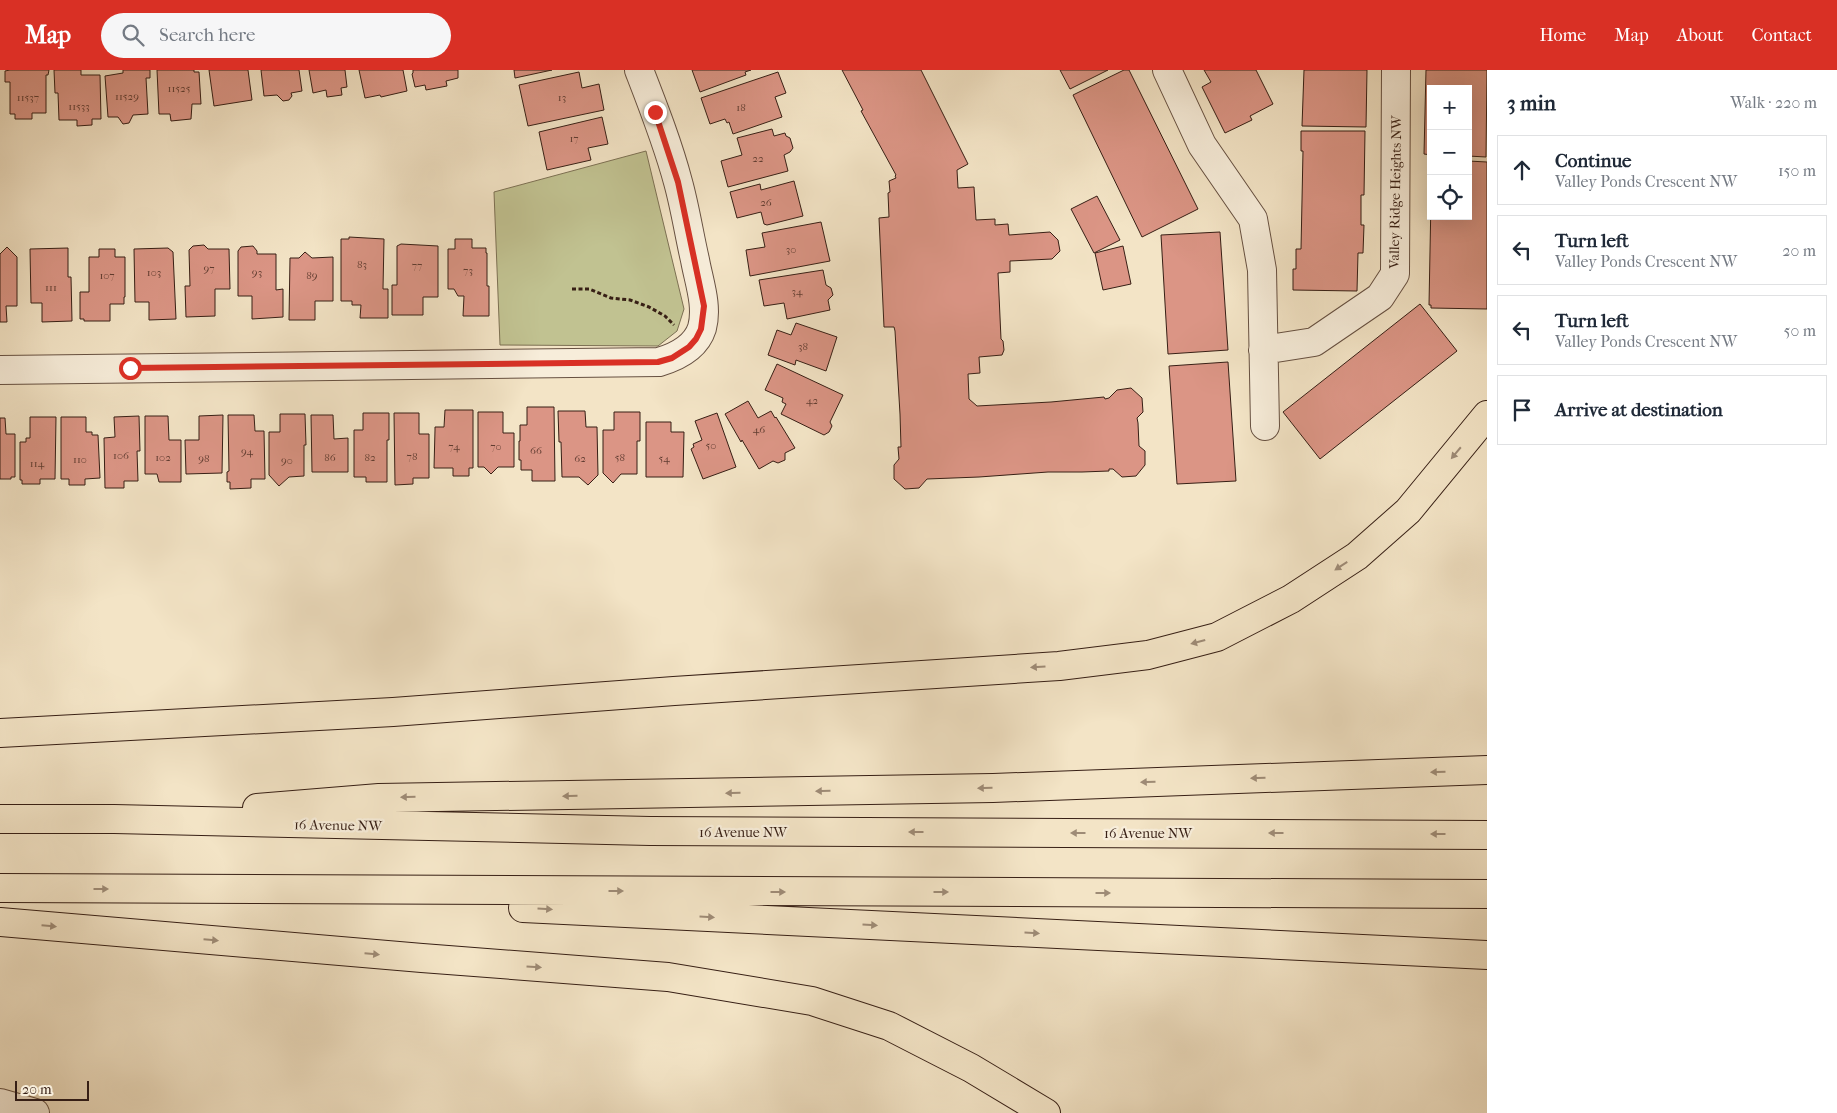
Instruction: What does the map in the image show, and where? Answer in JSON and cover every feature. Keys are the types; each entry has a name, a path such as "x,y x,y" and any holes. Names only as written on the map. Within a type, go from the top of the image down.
{"highway":[{"path":"0,733 393,712 674,691 1059,666 1148,655 1217,637 1291,599 1357,556 1408,511 1487,415"},
{"path":"114,819 378,798 983,788 1487,770"},
{"name":"16 Avenue NW","path":"0,819 114,819 650,831 1487,835"},
{"path":"0,888 1487,894"},
{"path":"234,889 599,912 1487,955"},
{"path":"0,922 668,977 812,1001 889,1026 972,1068 1046,1113"}],"street":[{"path":"0,370 658,362 672,358 689,347 696,339 701,329 704,306 678,182 639,70"},
{"path":"1168,70 1202,145 1253,219 1262,270 1265,426"},
{"name":"Valley Ridge Heights NW","path":"1263,350 1314,342 1380,297 1395,274 1396,70"},
{"path":"0,1103 36,1113"}],"path":[{"path":"572,289 589,289 611,298 630,300 649,307 665,316 676,327"}],"green space":[{"path":"646,151 684,309 677,331 658,346 500,345 494,192"}],"building":[{"path":"49,70 48,75 46,75 46,113 32,113 32,119 15,119 15,114 10,114 10,82 5,82 5,71"},
{"path":"54,70 81,70 81,75 100,75 101,119 92,119 92,125 77,126 77,120 59,120 58,93 55,93"},
{"path":"123,70 150,70 150,78 146,78 148,114 133,115 129,123 123,124 118,117 108,117 105,76 123,73"},
{"path":"157,70 194,70 194,72 199,72 201,104 192,104 191,119 171,121 170,114 159,114"},
{"path":"209,70 248,70 252,100 214,106"},
{"path":"261,70 299,70 302,91 291,93 292,96 289,100 283,101 277,95 264,96"},
{"path":"309,70 345,70 347,87 341,88 342,95 327,97 326,90 313,93"},
{"path":"359,70 403,70 407,91 381,97 380,95 365,98"},
{"path":"413,70 458,70 458,78 446,81 447,86 426,90 425,85 415,87"},
{"path":"514,70 552,70 515,78"},
{"path":"692,70 751,70 745,72 746,75 700,92"},
{"path":"842,70 921,70 968,164 957,170 958,188 974,187 976,220 995,219 995,225 1008,224 1009,235 1050,232 1058,240 1060,251 1052,259 1010,261 1010,272 998,273 1001,339 1004,350 1002,355 979,357 980,373 968,374 969,399 977,406 1104,397 1105,399 1109,398 1117,390 1131,388 1142,398 1143,412 1137,418 1139,446 1145,451 1145,465 1136,476 1122,477 1113,469 1109,469 1109,471 1048,472 927,479 919,488 905,489 894,479 894,465 899,459 898,447 901,447 900,414 895,331 894,327 884,327 879,218 889,217 889,181 896,178 896,175 861,111 863,110"},
{"path":"1060,70 1108,70 1070,89"},
{"path":"1124,70 1129,70 1198,209 1142,237 1073,95"},
{"path":"1204,70 1256,70 1273,104 1250,116 1252,120 1225,133 1202,87 1211,82"},
{"path":"1304,70 1367,70 1366,127 1302,126"},
{"path":"1426,70 1487,70 1486,157 1472,156 1472,85 1427,85 1427,154 1424,154"},
{"path":"579,72 582,88 599,84 604,110 528,126 519,85"},
{"path":"778,72 786,93 775,97 782,117 733,134 729,122 727,123 725,119 710,124 701,98"},
{"path":"602,117 608,144 588,148 591,160 547,170 539,132"},
{"path":"772,129 774,136 785,133 790,138 793,148 784,155 788,171 728,187 721,161 742,155 737,138"},
{"path":"1301,131 1365,131 1364,195 1361,195 1361,225 1364,225 1363,253 1358,253 1357,291 1293,290 1293,269 1296,269 1296,249 1301,249 1303,151 1301,151"},
{"path":"1472,161 1487,162 1487,309 1431,308 1431,305 1429,305 1431,220 1472,220"},
{"path":"794,181 803,216 767,225 764,224 761,212 737,218 730,192 760,184 761,190"},
{"path":"1097,196 1120,240 1094,253 1071,209"},
{"path":"821,222 830,261 750,276 746,250 765,247 762,233"},
{"path":"1220,232 1228,350 1168,354 1161,235"},
{"path":"349,237 384,239 383,289 388,289 388,318 360,318 361,305 352,305 352,301 341,301 341,239 349,239"},
{"path":"455,239 472,239 472,248 486,248 489,316 463,316 464,296 458,296 454,289 448,289 448,249 455,249"},
{"path":"401,244 438,246 438,297 423,297 423,315 392,315 392,285 397,285 397,246"},
{"path":"204,245 208,249 229,249 230,289 215,289 215,316 186,317 185,286 190,286 189,250 193,246"},
{"path":"253,246 257,254 276,254 276,290 283,289 283,317 252,319 252,296 238,296 238,251 241,247"},
{"path":"1123,246 1131,284 1103,290 1095,253"},
{"path":"7,247 17,257 17,306 6,306 7,322 0,322 0,254"},
{"path":"68,248 68,277 71,277 72,321 42,322 42,303 31,303 30,249"},
{"path":"168,248 173,252 176,319 149,320 149,302 135,302 134,249"},
{"path":"99,249 115,249 115,257 125,257 124,304 110,304 110,321 84,321 84,319 80,319 80,292 89,292 89,257 99,257"},
{"path":"305,252 312,258 333,257 333,301 315,301 315,320 289,320 290,258 299,258"},
{"path":"823,270 826,285 831,288 833,295 828,300 830,310 787,319 784,303 764,306 759,280"},
{"path":"1420,304 1457,351 1320,459 1283,412"},
{"path":"796,323 837,337 826,371 796,360 795,365 768,355 777,330 791,335"},
{"path":"1228,362 1236,481 1177,484 1169,366"},
{"path":"777,364 843,395 830,422 832,426 829,432 824,435 781,414 786,404 782,402 783,398 765,390"},
{"path":"748,401 758,418 771,411 776,417 795,448 785,453 785,460 778,463 773,461 759,469 742,440 741,442 725,414"},
{"path":"527,407 554,407 555,481 532,481 532,470 521,470 521,460 519,460 520,425 527,425"},
{"path":"445,410 473,410 473,468 469,468 469,476 453,476 453,468 434,468 435,427 444,427"},
{"path":"558,411 585,411 586,427 597,427 598,475 588,485 579,477 562,477"},
{"path":"478,412 503,412 503,433 514,433 514,467 498,467 491,474 484,467 478,467"},
{"path":"614,412 640,412 640,441 637,441 637,474 621,474 613,483 603,473 603,430 614,430"},
{"path":"363,413 389,413 387,482 366,482 366,477 354,477 354,430 363,430"},
{"path":"394,413 419,413 419,434 429,434 429,478 413,478 413,484 395,485"},
{"path":"717,413 736,467 703,479 691,449 694,447 693,444 702,440 695,421"},
{"path":"280,414 305,414 306,445 304,445 304,476 289,477 279,486 269,475 269,432 280,432"},
{"path":"223,415 222,473 186,474 185,440 199,440 199,416"},
{"path":"228,415 254,415 255,431 264,431 265,479 251,479 251,488 230,489 230,482 227,482 227,472 229,471"},
{"path":"311,415 333,415 334,439 348,438 348,472 312,472"},
{"path":"139,416 140,451 137,451 138,481 124,481 124,488 105,488 104,438 115,437 114,417"},
{"path":"145,416 168,416 169,440 181,440 181,482 159,482 157,474 145,474"},
{"path":"30,417 56,417 55,479 40,479 40,484 22,484 22,480 20,480 20,442 26,442 26,438 30,438"},
{"path":"61,417 86,417 86,432 98,435 100,478 85,479 85,485 69,485 69,479 61,479"},
{"path":"0,418 5,418 6,434 15,434 15,477 11,477 11,479 0,479"},
{"path":"646,422 671,422 671,432 684,432 683,477 646,477"}],"route":[{"path":"130,368 658,362 672,358 689,347 696,339 704,317 704,306 678,182 655,112"}]}
